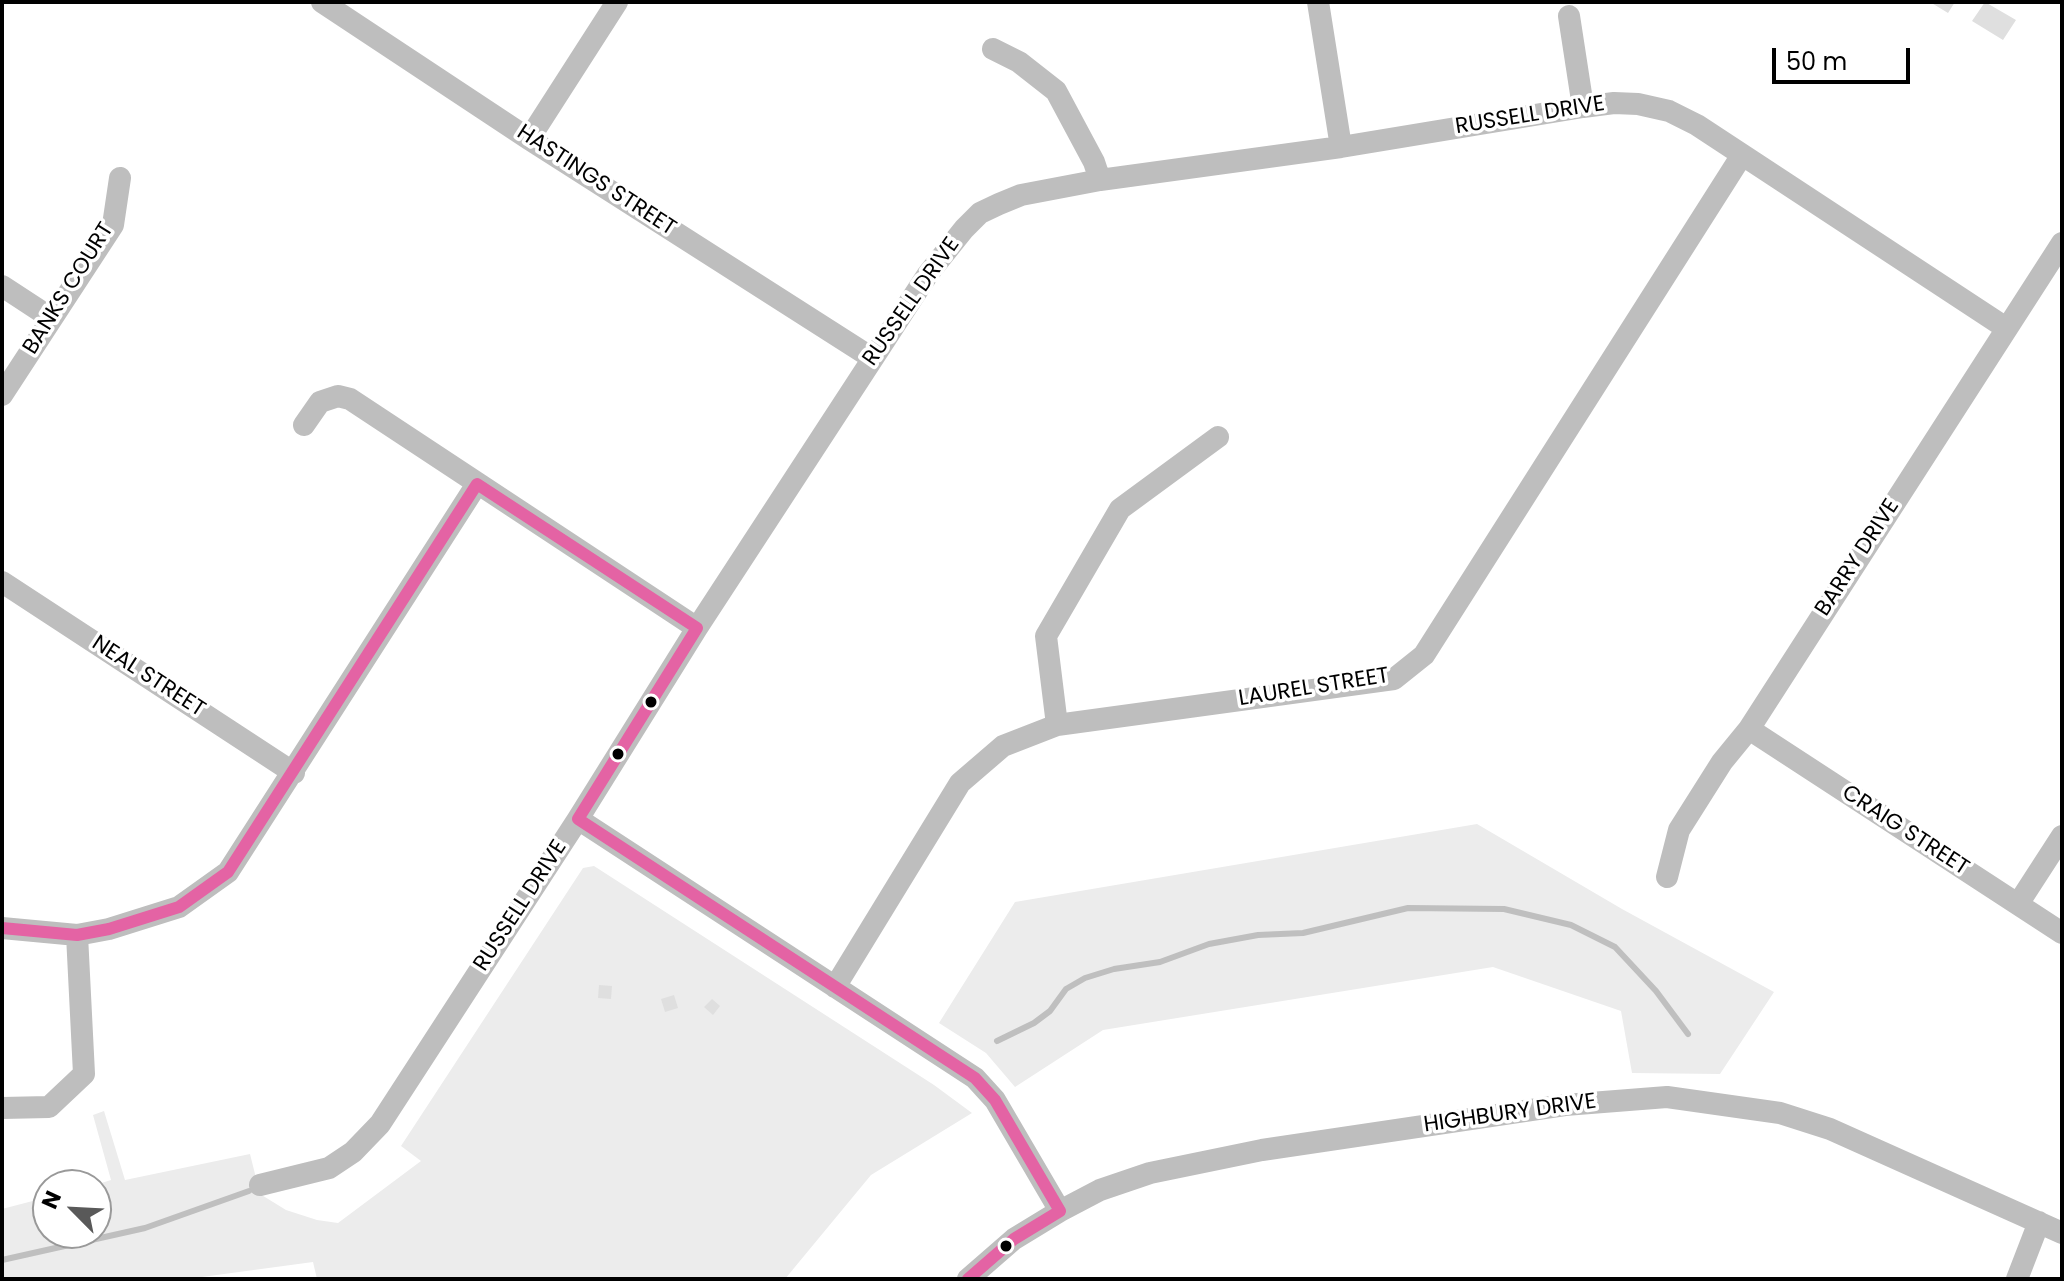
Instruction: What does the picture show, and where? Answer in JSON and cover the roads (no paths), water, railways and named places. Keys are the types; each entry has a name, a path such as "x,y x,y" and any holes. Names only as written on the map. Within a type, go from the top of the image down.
{"street":[{"name":"HASTINGS STREET","path":"322,2 529,139 872,358"},
{"path":"529,139 617,2"},
{"path":"1318,2 1341,147"},
{"path":"1569,16 1583,107"},
{"path":"993,49 1019,62 1056,91 1094,162 1100,180"},
{"name":"RUSSELL DRIVE","path":"260,1185 329,1168 353,1152 380,1124 872,358 946,249 980,213 1021,195 1100,180 1341,147 1583,107 1638,104 1669,111 1697,125 2006,328"},
{"name":"LAUREL STREET","path":"835,987 960,783 1003,746 1057,725 1394,679 1424,655 1742,155"},
{"name":"BANKS COURT","path":"2,395 113,225 120,178"},
{"name":"BARRY DRIVE","path":"1667,877 1679,830 1722,762 1749,729 2062,243"},
{"path":"2,286 51,318"},
{"path":"304,425 320,402 338,396 350,399 697,628"},
{"path":"1057,725 1046,636 1120,509 1218,437"},
{"path":"2,928 77,935 109,929 179,907 228,872 477,484"},
{"name":"NEAL STREET","path":"2,582 294,773"},
{"name":"CRAIG STREET","path":"1749,729 2062,933"},
{"path":"578,819 975,1078 995,1100 1060,1211"},
{"path":"2018,904 2062,836"},
{"path":"2,1108 49,1107 84,1074 77,935"},
{"name":"HIGHBURY DRIVE","path":"968,1279 1014,1239 1060,1211 1100,1190 1150,1173 1262,1150 1565,1105 1667,1097 1768,1110 1830,1129 2062,1233"},
{"path":"2017,1279 2039,1222"}],"waterway":[{"path":"997,1041 1034,1023 1050,1011 1066,989 1085,978 1114,969 1160,962 1209,944 1258,935 1303,933 1408,908 1504,909 1571,925 1615,947 1656,991 1688,1034"},
{"path":"2,1260 145,1228 249,1191"}]}
